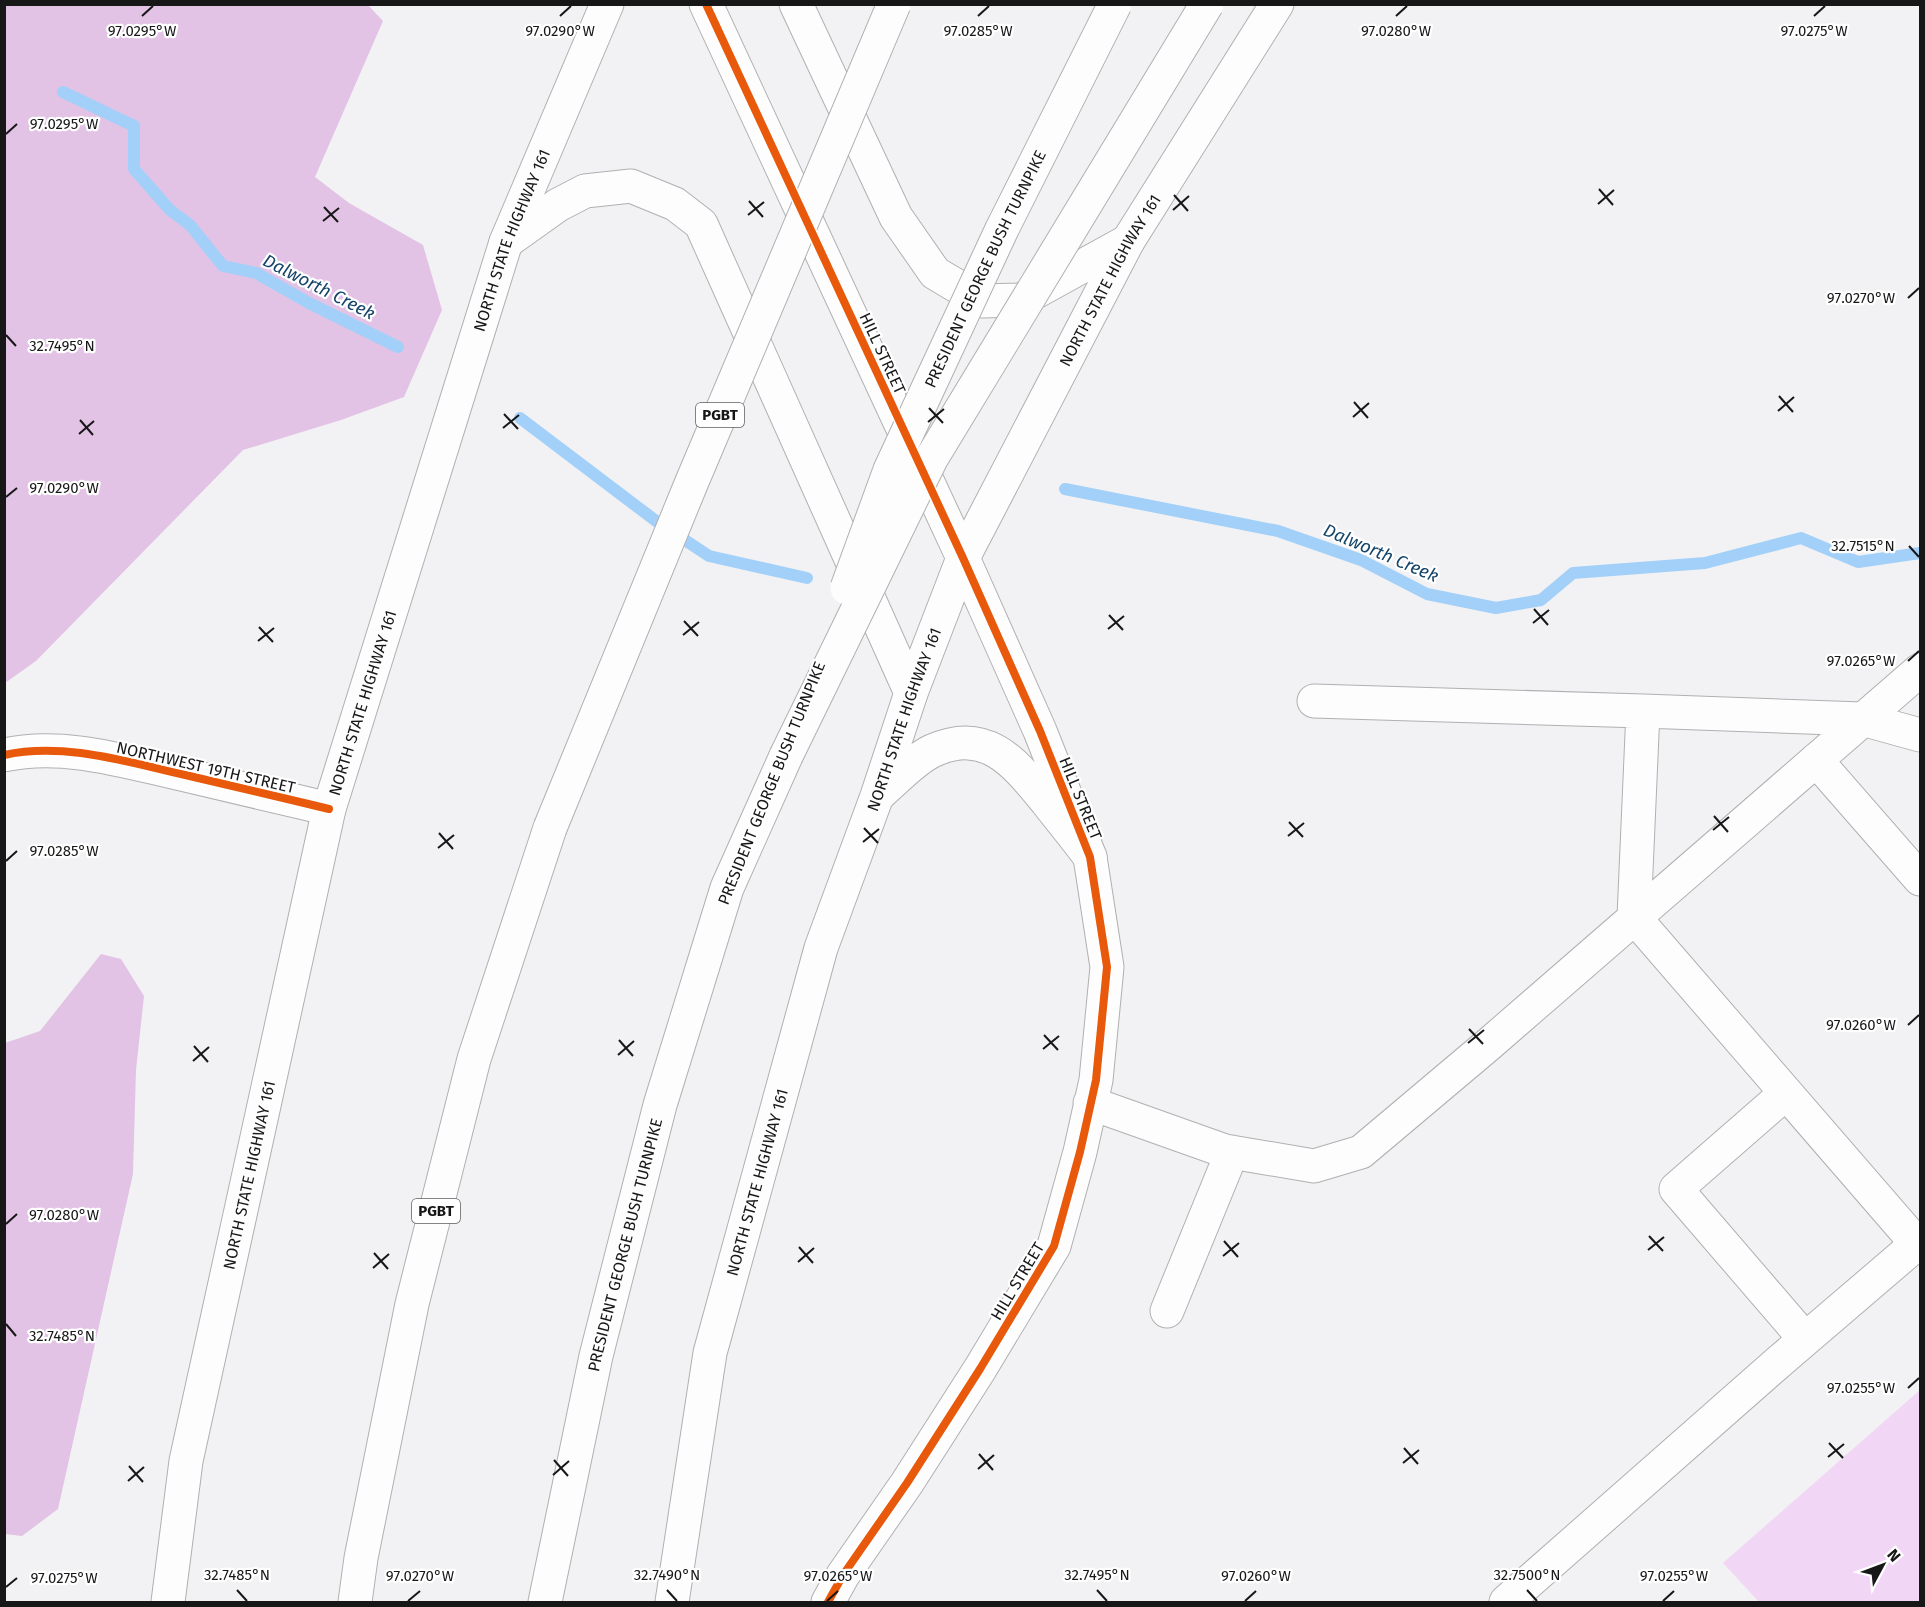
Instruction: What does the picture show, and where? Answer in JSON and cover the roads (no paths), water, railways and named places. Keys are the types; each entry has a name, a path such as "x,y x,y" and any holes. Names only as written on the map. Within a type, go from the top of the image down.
{"main road":[{"name":"NORTH STATE HIGHWAY 161","path":"168,1602 186,1461 329,809 506,242 606,4"},
{"name":"HILL STREET","path":"706,4 963,558 1040,731 1090,857 1107,967 1096,1080 1080,1152 1054,1246 980,1369 907,1483 843,1575 828,1602"},
{"path":"796,4 896,217 935,273 982,301 1021,300 1128,241"},
{"name":"PGBT","path":"355,1602 361,1558 418,1281 474,1059 550,828 691,483 894,4"},
{"name":"PRESIDENT GEORGE BUSH TURNPIKE","path":"545,1602 596,1356 660,1105 727,888 786,756 890,470 1002,229 1114,4"},
{"path":"786,756 931,459 1207,4"},
{"name":"NORTH STATE HIGHWAY 161","path":"672,1602 710,1353 821,948 877,796 911,693 963,558 1128,241 1277,4"},
{"path":"506,242 558,206 585,191 631,186 675,204 701,224 911,693"},
{"path":"1090,1103 1225,1151 1314,1166 1361,1152 1920,670"},
{"path":"1314,701 1862,719 1920,735"},
{"path":"1506,1602 1919,1243 1634,917 1643,711"},
{"path":"877,796 930,752 965,742 980,745 999,752 1020,768 1090,857"},
{"name":"NORTHWEST 19TH STREET","path":"4,755 21,751 60,750 133,763 329,809"},
{"path":"1816,760 1920,879"},
{"path":"1786,1093 1676,1189 1805,1340"},
{"path":"1167,1311 1232,1152"}],"waterway":[{"name":"Dalworth Creek","path":"63,92 134,126 134,169 170,210 190,225 223,266 256,273 309,303 398,347"},
{"name":"Dalworth Creek","path":"520,418 656,521 709,556 807,578"},
{"name":"Dalworth Creek","path":"1065,489 1278,531 1361,560 1427,594 1496,608 1541,600 1573,573 1705,563 1801,538 1858,562 1920,553"}]}
